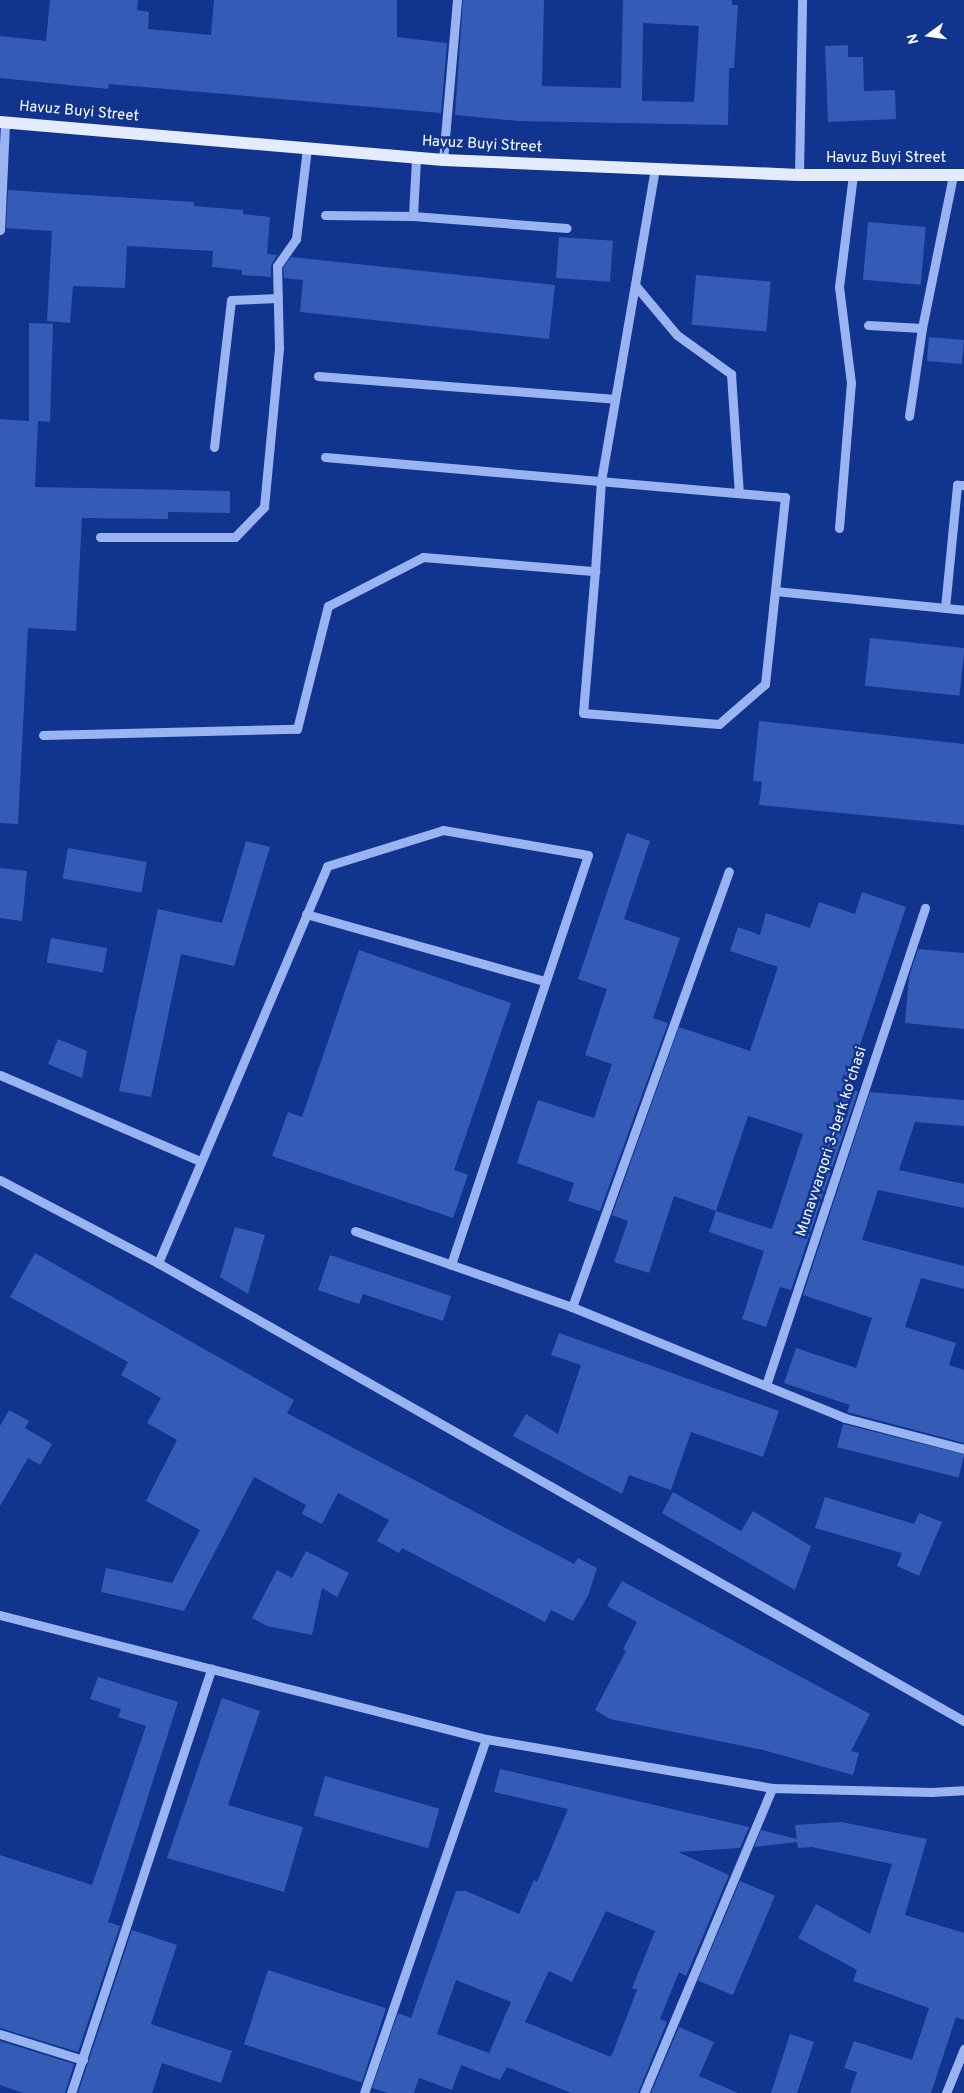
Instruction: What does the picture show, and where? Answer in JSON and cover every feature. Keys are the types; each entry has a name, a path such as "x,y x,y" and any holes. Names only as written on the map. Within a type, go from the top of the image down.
{"main road":[{"name":"Havuz Buyi Street","path":"3,122 442,160 799,175 958,176"}],"street":[{"path":"442,160 456,0"},
{"path":"799,175 802,0"},
{"path":"0,230 3,122"},
{"path":"100,537 235,537 264,507 279,348 277,266 296,239 307,148"},
{"path":"413,216 416,158"},
{"path":"325,457 601,481 739,493 785,496 765,684 719,724 583,713 601,481 655,169"},
{"path":"839,528 851,382 839,288 853,175"},
{"path":"908,416 922,328 958,176"},
{"path":"325,215 413,216 567,228"},
{"path":"635,285 677,334 731,374 739,493"},
{"path":"214,447 232,300 278,298"},
{"path":"868,325 922,328"},
{"path":"318,376 615,399"},
{"path":"945,608 958,485 964,486"},
{"path":"43,735 298,729 328,606 423,557 595,571"},
{"path":"775,591 964,610"},
{"path":"158,1263 327,866 443,830 588,854 451,1265"},
{"path":"572,1308 729,871"},
{"name":"Munavvarqori 3-berk koʻchasi","path":"766,1385 925,908"},
{"path":"306,914 545,981"},
{"path":"0,1075 200,1161"},
{"path":"0,1180 158,1263 964,1721"},
{"path":"355,1231 572,1308 845,1418 964,1448"},
{"path":"0,1615 486,1739 772,1788 931,1792 964,1790"},
{"path":"71,2093 211,1669"},
{"path":"364,2093 486,1739"},
{"path":"644,2093 772,1788"},
{"path":"0,2034 83,2060"},
{"path":"946,2093 964,2049"}],"building":[{"path":"50,0 138,0 137,10 149,12 148,29 211,35 214,0 397,0 397,37 447,43 441,113 109,84 108,89 0,78 0,36 46,41"},
{"path":"463,0 544,0 542,86 621,88 623,0 732,0 732,5 738,5 734,68 729,68 728,125 518,121 455,115","holes":["643,23 699,26 694,102 642,101"]},
{"path":"848,45 848,57 863,57 864,91 895,90 896,119 828,122 825,46"},
{"path":"8,190 194,202 194,206 243,210 243,214 270,217 267,254 277,255 271,266 271,277 242,275 242,270 212,267 213,251 127,246 125,288 73,286 70,323 47,321 52,231 6,228"},
{"path":"868,222 926,227 921,285 863,280"},
{"path":"559,237 613,241 610,282 556,278"},
{"path":"291,257 555,285 549,339 300,312 303,280 284,278 283,268"},
{"path":"696,275 771,282 766,331 692,325"},
{"path":"29,323 53,324 50,422 38,421 35,487 230,491 230,513 168,512 168,519 82,518 76,631 28,628 18,824 0,823 0,419 29,421"},
{"path":"929,337 964,340 962,364 927,361"},
{"path":"870,638 964,648 959,696 865,686"},
{"path":"759,721 964,744 964,825 759,805 762,782 753,781"},
{"path":"627,833 650,841 624,919 680,938 653,1018 668,1023 600,1211 568,1201 574,1183 517,1163 538,1100 594,1118 612,1064 585,1055 607,989 578,979"},
{"path":"246,841 270,847 234,966 181,954 151,1097 119,1091 158,909 222,923"},
{"path":"68,848 147,862 141,892 63,879"},
{"path":"0,868 27,871 22,921 0,918"},
{"path":"862,892 906,907 845,1090 858,1091 791,1290 780,1287 766,1327 742,1319 764,1251 709,1232 716,1211 674,1196 649,1273 614,1262 628,1221 612,1215 679,1027 750,1051 778,967 730,951 738,927 760,935 766,913 810,928 819,902 855,914","holes":["748,1116 803,1134 772,1229 716,1211"]},
{"path":"51,938 107,948 103,973 47,963"},
{"path":"918,949 964,953 964,1029 905,1023 909,977"},
{"path":"359,950 511,1003 454,1170 468,1175 453,1218 272,1156 288,1112 302,1117"},
{"path":"58,1039 87,1051 82,1078 48,1064"},
{"path":"870,1092 964,1100 964,1126 915,1122 899,1170 964,1184 964,1208 878,1190 862,1240 964,1266 964,1289 921,1278 905,1327 956,1343 949,1365 964,1370 964,1443 847,1412 850,1405 784,1383 796,1348 856,1368 872,1318 803,1295"},
{"path":"235,1227 265,1235 248,1294 220,1277"},
{"path":"35,1253 294,1400 287,1413 574,1564 578,1558 597,1568 588,1596 573,1621 551,1610 545,1622 402,1548 399,1553 377,1541 389,1520 338,1493 322,1524 302,1514 306,1505 254,1477 184,1611 101,1592 106,1568 172,1583 200,1530 146,1501 177,1440 147,1423 161,1398 121,1375 128,1362 10,1297"},
{"path":"330,1255 451,1296 443,1321 363,1294 359,1304 318,1290"},
{"path":"559,1333 779,1411 763,1457 691,1432 671,1490 629,1475 622,1494 513,1436 526,1414 558,1434 581,1365 551,1355"},
{"path":"9,1410 29,1421 25,1428 52,1444 40,1465 28,1458 0,1506 0,1426"},
{"path":"843,1424 964,1454 958,1478 837,1447"},
{"path":"673,1492 741,1531 753,1511 811,1546 795,1590 662,1513"},
{"path":"825,1497 914,1524 919,1513 942,1522 919,1576 897,1566 902,1553 815,1528"},
{"path":"306,1551 349,1573 337,1597 322,1588 312,1635 267,1626 252,1618 277,1570 292,1578"},
{"path":"622,1581 870,1714 851,1751 859,1753 853,1775 763,1750 610,1719 595,1710 626,1651 623,1649 637,1622 607,1606"},
{"path":"98,1677 178,1702 108,1922 120,1926 78,2052 0,2028 0,1855 92,1885 146,1726 118,1717 121,1709 90,1699"},
{"path":"222,1698 260,1711 228,1805 303,1827 284,1892 167,1858"},
{"path":"500,1769 749,1827 740,1848 678,1852 729,1875 686,1976 679,1972 660,2019 667,2022 638,2093 571,2093 507,2067 500,2080 461,2065 452,2090 419,2078 414,2093 388,2093 372,2088 398,2013 411,2018 456,1891 466,1891 519,1914 534,1880 537,1882 568,1809 494,1792","holes":["606,1911 655,1931 632,1988 637,1990 611,2057 525,2022 549,1971 572,1982","456,1980 511,2002 489,2053 437,2034"]},
{"path":"325,1776 439,1809 428,1848 314,1815"},
{"path":"841,1822 927,1839 905,1915 964,1933 964,2020 956,2017 931,2093 850,2093 857,2072 844,2068 854,2041 912,2060 929,2008 853,1981 857,1970 798,1938 816,1904 870,1934 892,1864 812,1847 798,1848 797,1842 754,1847 761,1830 797,1839 795,1825"},
{"path":"740,1881 775,1896 733,1995 698,1980"},
{"path":"132,1930 177,1945 151,2024 232,2051 221,2083 162,2063 152,2093 78,2093"},
{"path":"268,1970 386,2008 362,2083 244,2044"},
{"path":"679,2027 714,2042 699,2076 738,2093 651,2093"},
{"path":"790,2034 814,2042 797,2093 771,2093"},
{"path":"0,2041 74,2064 65,2093 23,2093 0,2085"}]}
